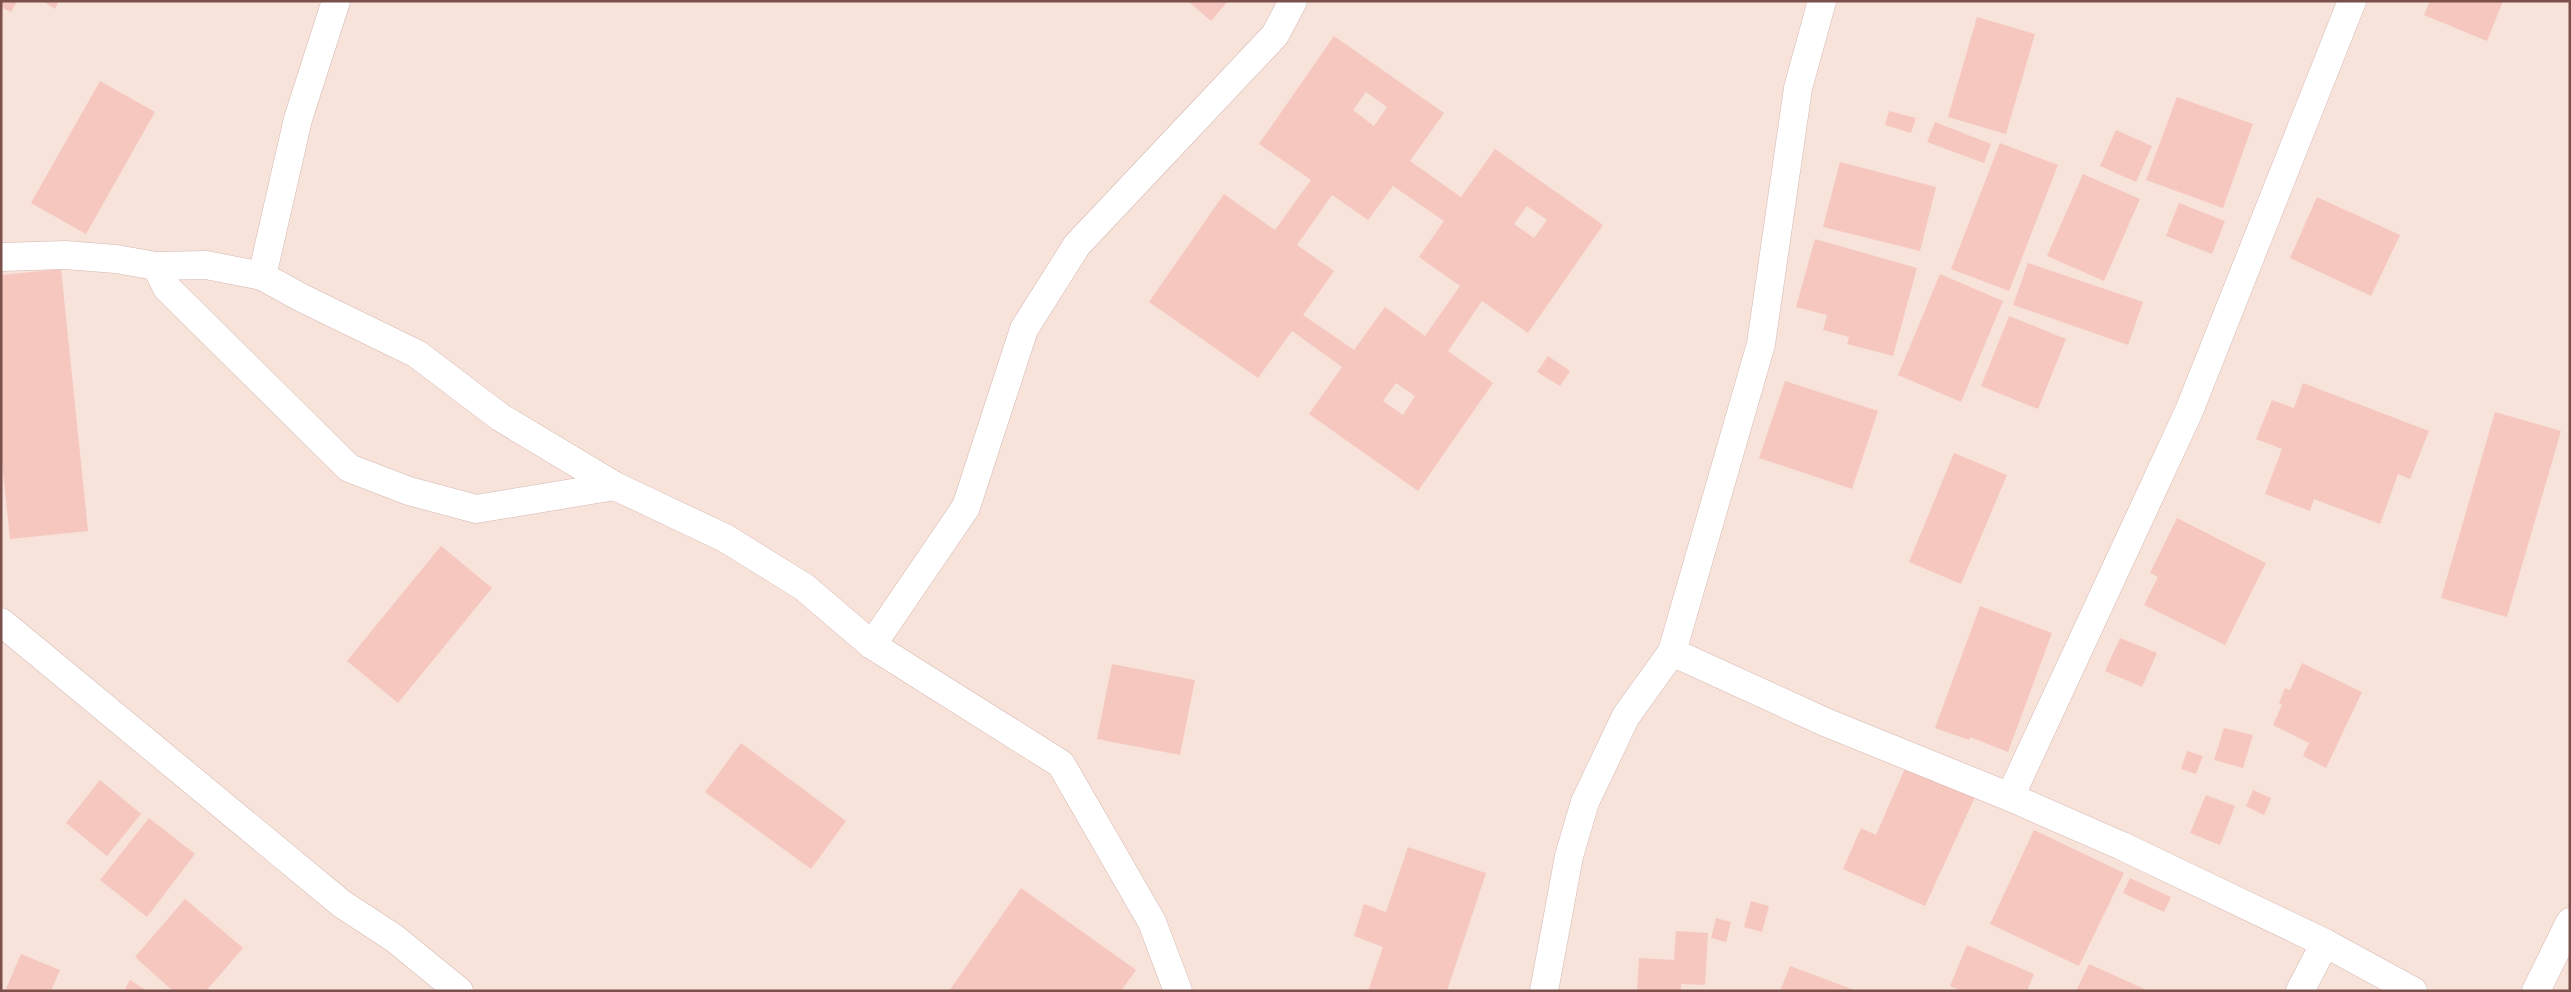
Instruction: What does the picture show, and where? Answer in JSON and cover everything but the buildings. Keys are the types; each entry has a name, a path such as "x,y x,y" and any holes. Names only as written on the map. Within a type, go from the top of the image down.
{"street":[{"path":"262,276 298,119 336,1"},
{"path":"872,645 966,508 1024,329 1078,245 1275,36 1292,1"},
{"path":"1544,991 1569,856 1585,802 1626,716 1672,652 1761,344 1798,88 1822,1"},
{"path":"2010,796 2189,411 2352,1"},
{"path":"1,257 65,255 116,259 156,266 206,265 262,276 302,298 417,354 500,417 616,486 725,538 804,587 872,645 1061,764 1152,922 1178,991"},
{"path":"156,266 166,288 349,468 409,491 476,509 616,486"},
{"path":"1,622 342,904 394,938 459,991"},
{"path":"1672,652 1825,722 2010,796 2122,846 2325,943 2413,991"},
{"path":"2536,991 2570,922"},
{"path":"2300,991 2325,943"}],"shaded area":[{"path":"1,1 2570,1 2570,991 1,991"}]}
